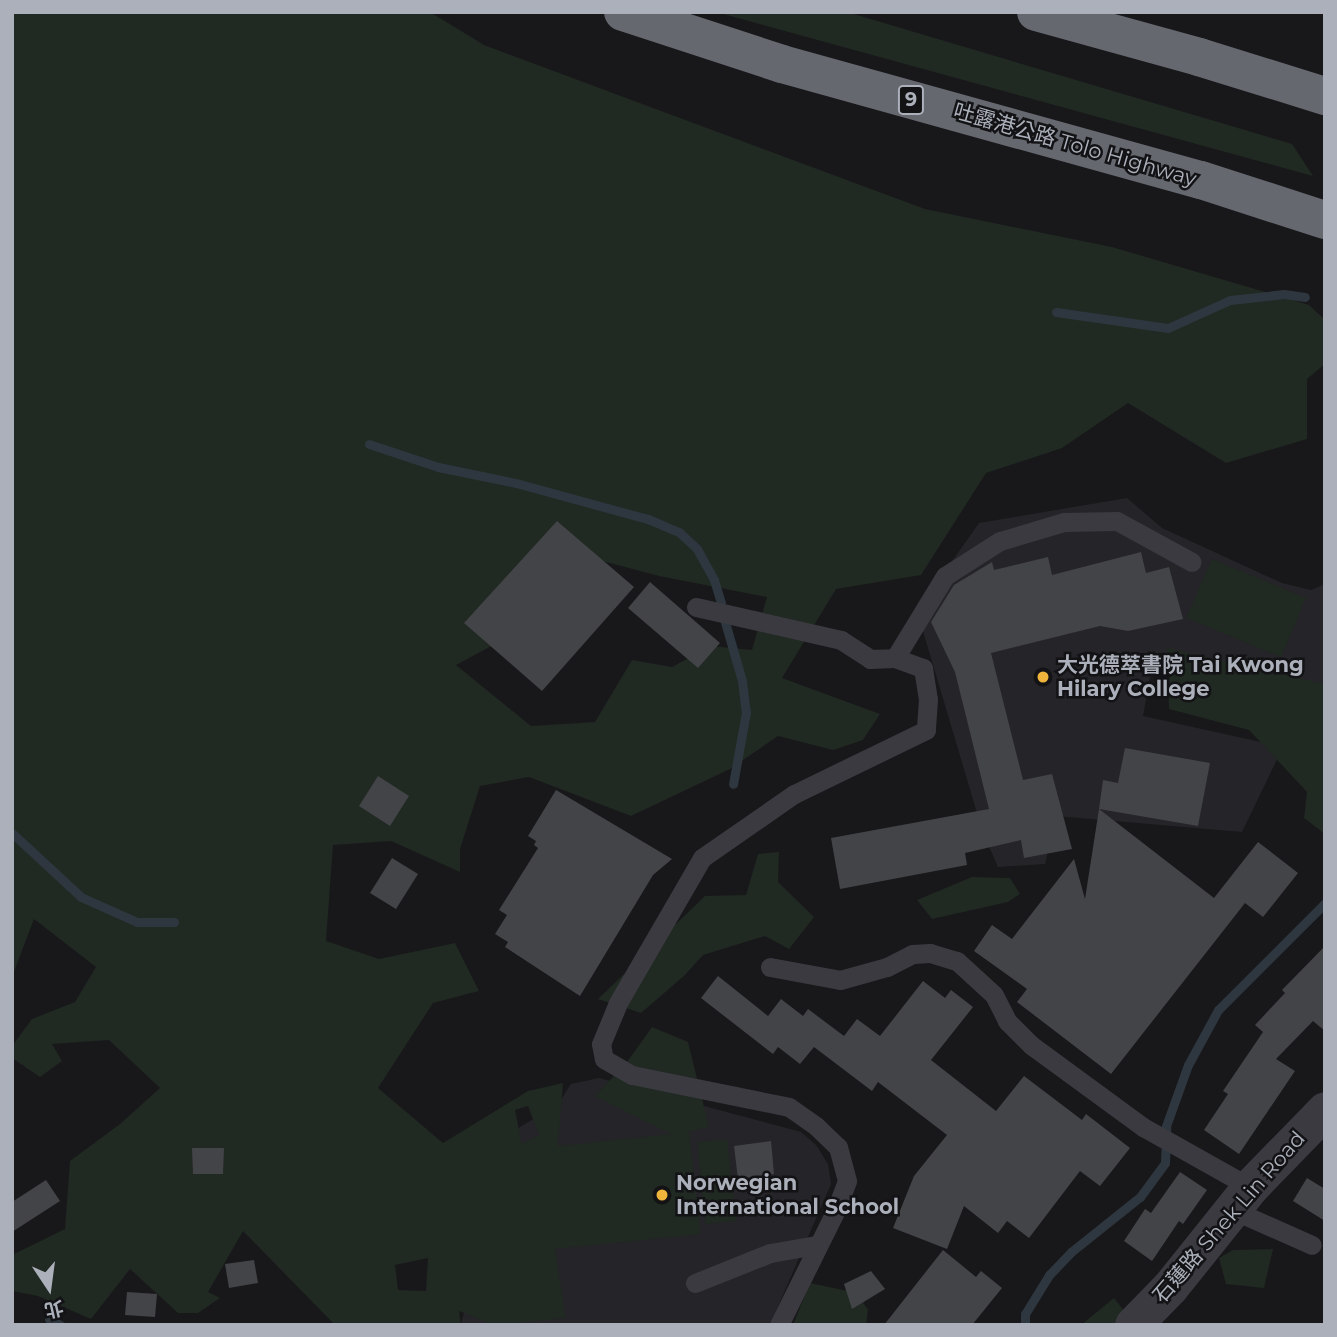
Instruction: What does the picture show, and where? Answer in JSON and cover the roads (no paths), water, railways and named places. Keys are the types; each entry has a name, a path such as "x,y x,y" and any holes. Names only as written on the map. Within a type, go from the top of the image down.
{"highway":[{"name":"吐露港公路 Tolo Highway","path":"623,12 782,64 1201,180 1325,220"},
{"path":"1036,12 1199,57 1325,96"}],"street":[{"name":"石蓮路 Shek Lin Road","path":"1133,1325 1170,1287 1241,1198 1321,1120"}],"lane":[{"path":"895,658 946,576 999,541 1065,522 1117,521 1192,562"},
{"path":"696,607 841,640 870,659 895,658 923,668 928,699 926,730 794,794 702,858 618,1003 601,1044 604,1059 632,1075 789,1107 816,1126 838,1147 847,1181 779,1325"},
{"path":"770,967 840,980 887,967 912,954 930,953 957,961 994,995 1007,1021 1031,1045 1143,1127 1182,1147 1241,1198 1312,1245"},
{"path":"695,1283 770,1253 817,1245"}],"waterway":[{"path":"1056,312 1168,328 1230,300 1284,294 1305,297"},
{"path":"369,444 438,467 516,483 648,519 679,532 697,549 714,580 721,603"},
{"path":"725,622 742,681 746,712 733,784"},
{"path":"12,833 81,897 137,922 174,922"},
{"path":"1025,1325 1025,1314 1049,1275 1071,1252 1140,1197 1165,1163 1166,1126 1188,1065 1218,1010 1325,903"},
{"path":"49,1319 60,1325"}],"place":[{"name":"大光德萃書院 Tai Kwong Hilary College","path":"1043,677"},
{"name":"Norwegian International School","path":"662,1195"}]}
